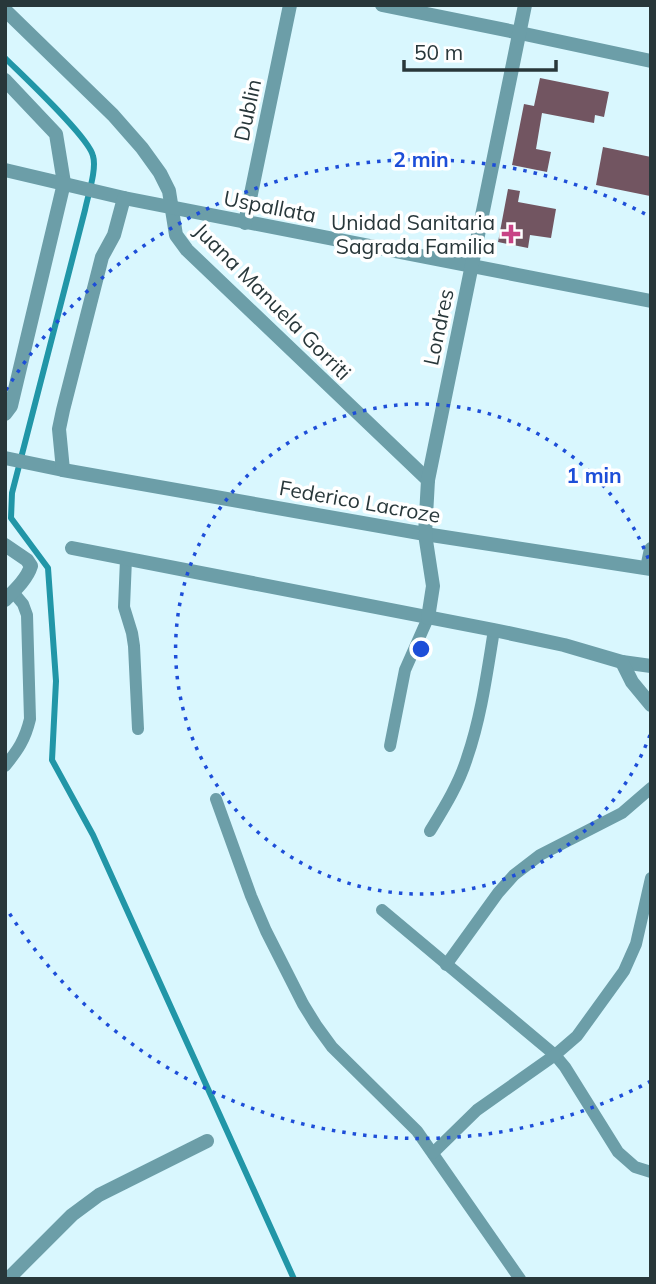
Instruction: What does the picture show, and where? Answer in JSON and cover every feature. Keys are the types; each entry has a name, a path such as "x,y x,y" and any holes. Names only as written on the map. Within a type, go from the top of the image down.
{"street":[{"name":"Dublin","path":"245,223 290,5"},
{"path":"382,5 651,61"},
{"name":"Londres","path":"428,618 433,586 425,534 428,480 525,5"},
{"name":"Juana Manuela Gorriti","path":"5,10 113,115 142,148 169,191 176,235 187,250 428,480"},
{"path":"5,80 56,134 71,185 11,406 5,414"},
{"name":"Uspallata","path":"5,170 171,208 651,301"},
{"path":"58,469 59,429 63,410 102,257 114,235 124,198"},
{"name":"Federico Lacroze","path":"5,458 425,534 649,568"},
{"path":"8,547 19,582"},
{"path":"72,548 494,630 564,645 622,662 651,666"},
{"path":"649,568 651,549"},
{"path":"622,662 632,682 651,705"},
{"path":"8,1279 72,1214 99,1195 207,1141"}],"lane":[{"path":"126,559 124,607 134,646 138,729"},
{"path":"5,766 20,747 30,719 27,615 19,582"},
{"path":"390,746 405,670 428,618"},
{"path":"430,831 454,789 467,759 494,630"},
{"path":"446,965 514,875 540,855 622,813 651,788"},
{"path":"216,799 266,932 309,1014 332,1048 417,1131 520,1279"},
{"path":"433,1153 477,1110 555,1055 577,1036 624,971 636,944 651,878"},
{"path":"382,910 555,1055 618,1152 635,1167 651,1172"}],"building":[{"path":"540,78 609,92 604,117 595,115 594,123 542,113 536,149 551,152 547,172 512,165 524,104 534,106"},
{"path":"603,147 651,157 650,196 596,185"},
{"path":"508,189 520,191 518,202 556,209 551,238 530,235 528,248 498,242"}],"waterway":[{"path":"5,58 80,135 89,147 94,161 85,210 12,493 11,518 48,568 56,681 52,760 93,835 294,1279"}],"place":[{"name":"Unidad Sanitaria Sagrada Familia","path":"511,234"}]}
